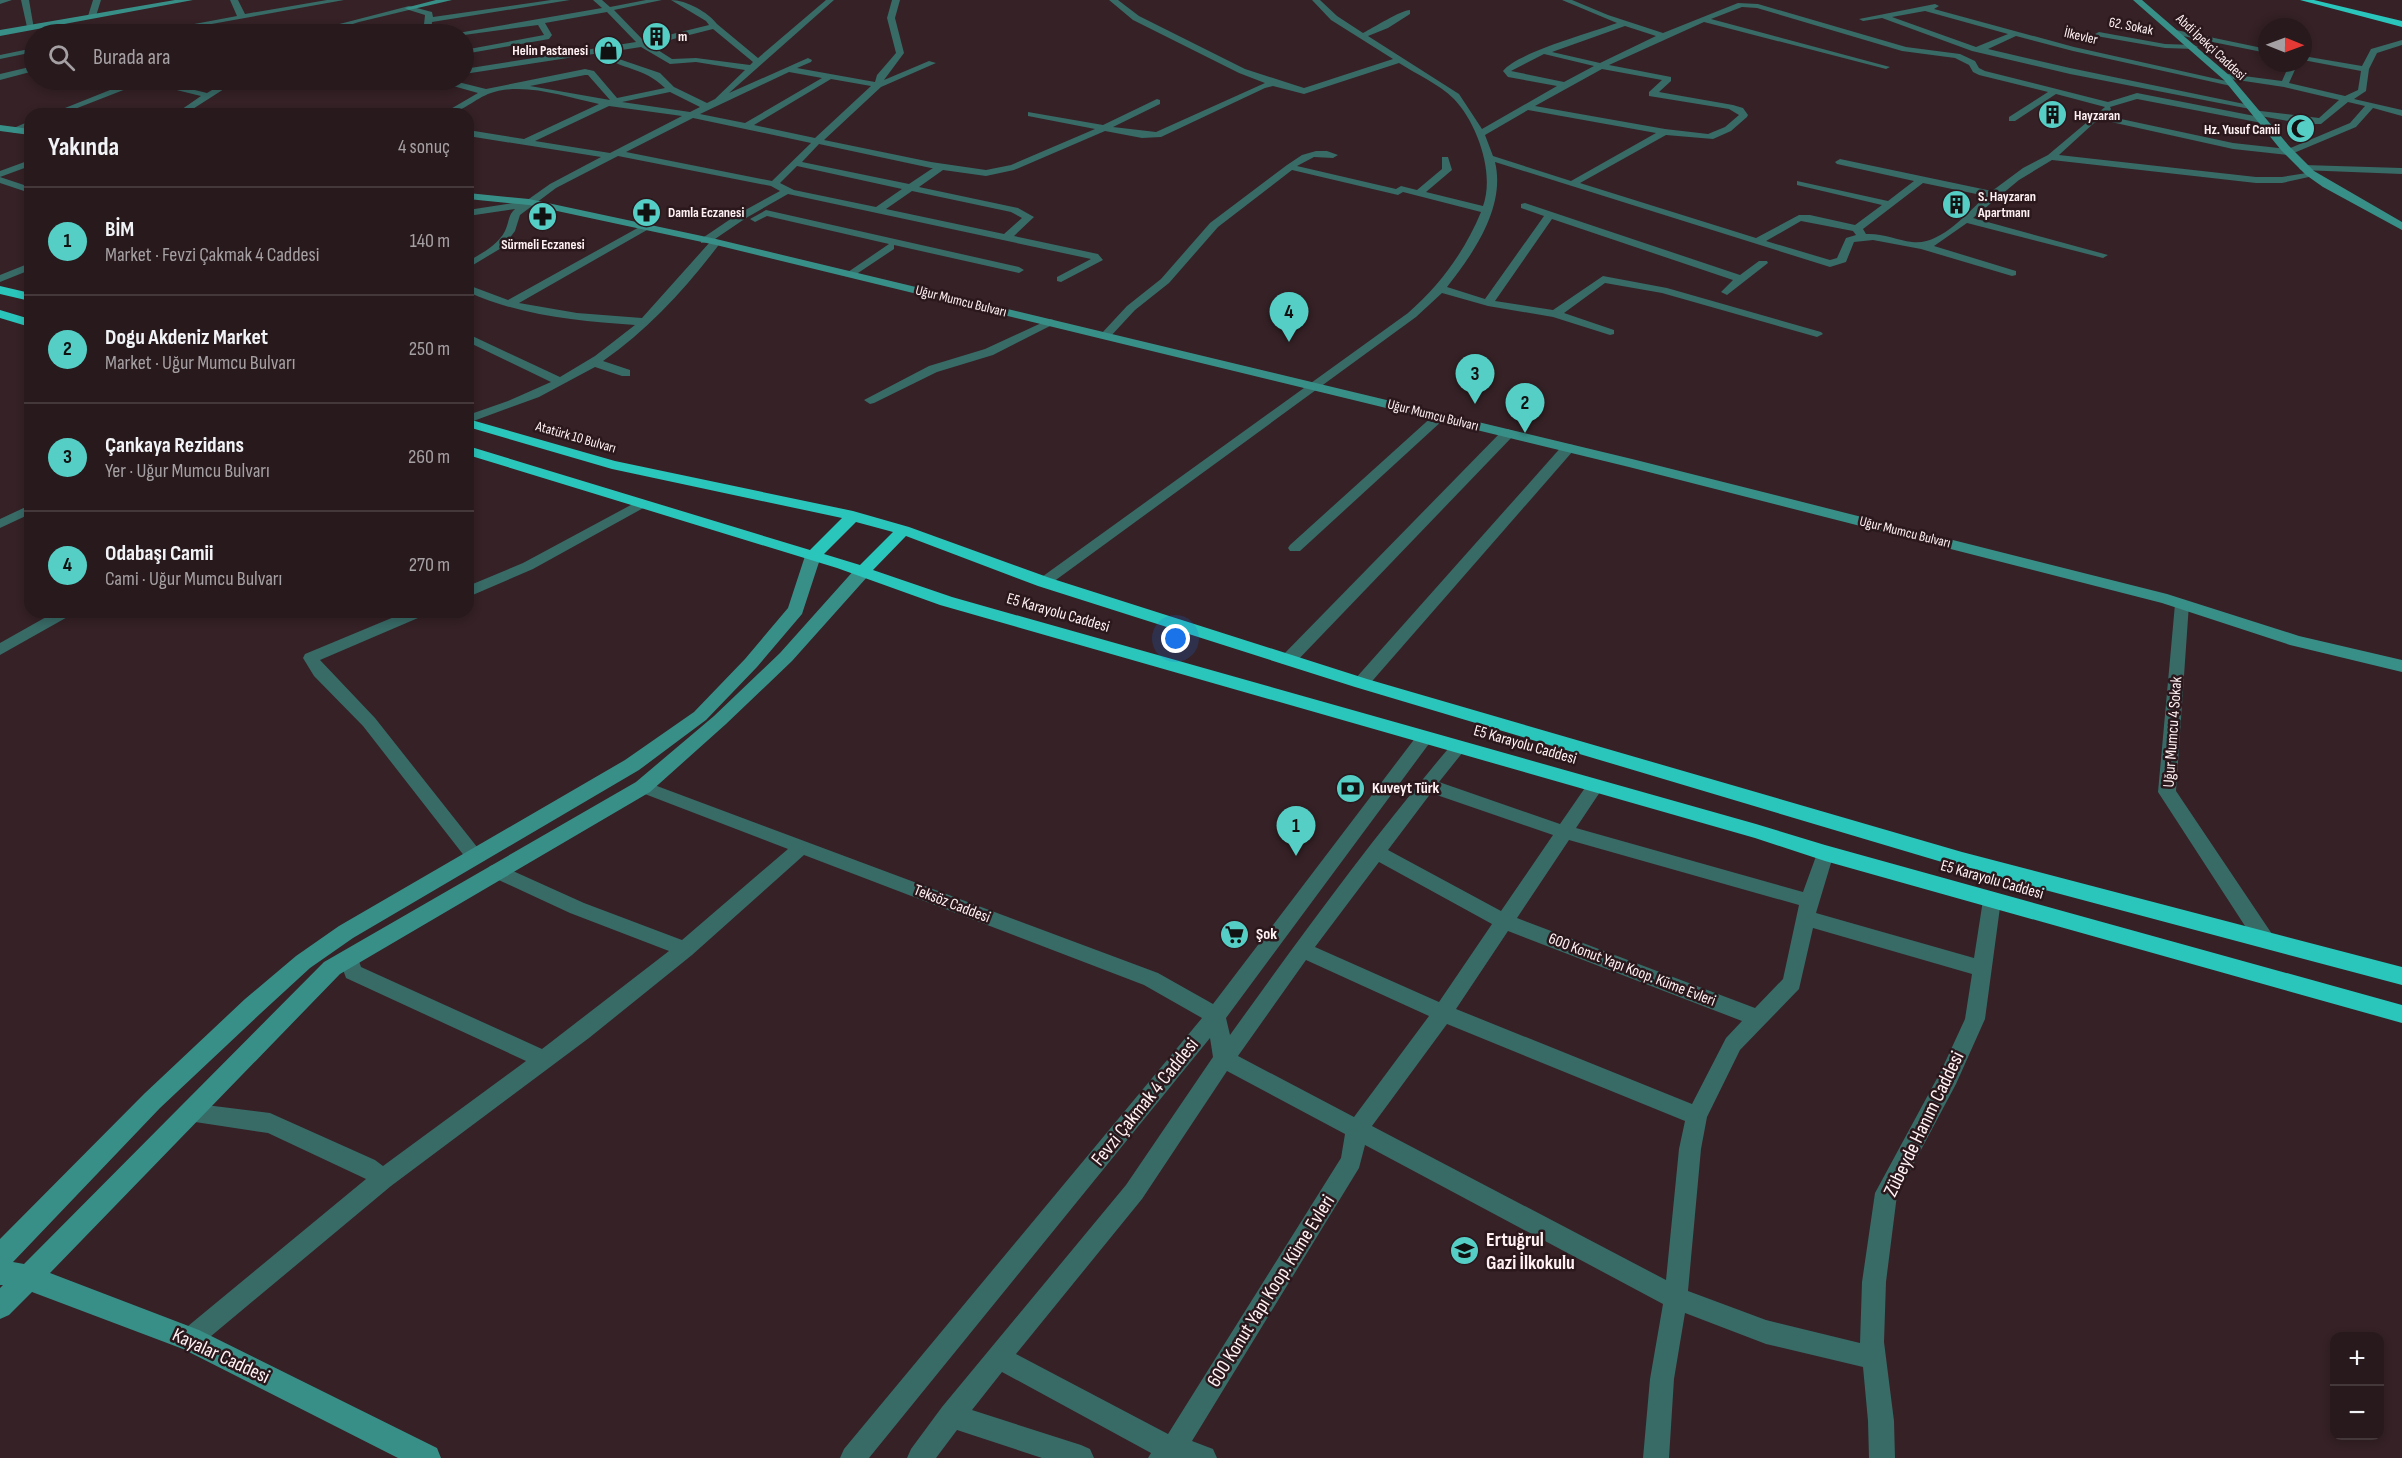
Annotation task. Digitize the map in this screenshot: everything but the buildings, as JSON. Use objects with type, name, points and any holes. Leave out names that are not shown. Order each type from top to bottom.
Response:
[{"type":"highway","points":[[2304,0],[2402,24]]},
{"type":"highway","points":[[2326,0],[2402,19]]},
{"type":"highway","points":[[0,290],[24,296]]},
{"type":"highway","points":[[0,314],[24,321]]},
{"type":"highway","name":"Atatürk 10 Bulvarı","points":[[474,423],[612,465],[675,478]]},
{"type":"highway","points":[[474,452],[642,503]]},
{"type":"highway","name":"E5 Karayolu Caddesi","points":[[675,478],[853,516],[904,530],[1044,582],[1361,683],[1962,860],[2402,976]]},
{"type":"highway","name":"E5 Karayolu Caddesi","points":[[642,503],[813,556],[946,601],[1756,831],[1825,853],[2402,1014]]},
{"type":"highway","points":[[813,556],[853,516]]},
{"type":"highway","points":[[862,572],[904,530]]},
{"type":"street","points":[[0,2],[8,0]]},
{"type":"street","points":[[25,0],[30,24]]},
{"type":"street","points":[[92,16],[97,0]]},
{"type":"street","points":[[48,24],[189,0]]},
{"type":"street","points":[[234,0],[242,17]]},
{"type":"street","points":[[202,24],[340,0]]},
{"type":"street","points":[[345,24],[407,4],[448,0]]},
{"type":"street","points":[[429,20],[566,0]]},
{"type":"street","points":[[597,0],[621,20],[642,44],[657,51],[670,62],[696,60],[755,65],[878,85]]},
{"type":"street","points":[[474,31],[540,22],[658,0]]},
{"type":"street","points":[[675,0],[709,19],[755,65]]},
{"type":"street","points":[[718,102],[732,85],[830,0]]},
{"type":"street","points":[[878,85],[880,78],[900,53],[891,18],[896,0]]},
{"type":"street","points":[[1113,0],[1136,18],[1242,71],[1272,83],[1304,91],[1399,60]]},
{"type":"street","points":[[1044,582],[1312,386],[1381,340],[1440,289],[1470,243],[1487,210],[1492,194],[1491,158],[1466,108],[1456,96],[1334,18],[1316,0]]},
{"type":"street","points":[[1566,0],[1623,24],[1665,36]]},
{"type":"street","points":[[1755,6],[1763,0]]},
{"type":"street","name":"Abdi İpekçi Caddesi","points":[[2137,0],[2227,79],[2304,168],[2327,186],[2402,227]]},
{"type":"street","points":[[1863,19],[1927,9],[1941,3]]},
{"type":"street","points":[[407,4],[429,14],[428,24]]},
{"type":"street","points":[[1479,135],[1602,66],[1703,19],[1742,5],[1755,6],[1905,50],[1957,56],[1972,63],[1976,70],[1982,73],[2108,105],[2137,96],[2305,121],[2321,121],[2345,100],[2362,91],[2365,69],[2374,51],[2402,42]]},
{"type":"street","name":"İlkevler","points":[[1927,9],[2014,34],[2227,79],[2284,84],[2402,113]]},
{"type":"street","points":[[1362,36],[1385,26],[1407,12]]},
{"type":"street","points":[[1883,16],[1908,27],[1978,49],[2256,113]]},
{"type":"street","points":[[1703,19],[1886,67]]},
{"type":"street","points":[[337,24],[357,20]]},
{"type":"street","points":[[475,58],[546,37],[548,35],[540,22]]},
{"type":"street","points":[[1566,86],[1511,75],[1507,70],[1543,52],[1623,24]]},
{"type":"street","points":[[475,58],[602,50],[642,44],[714,26]]},
{"type":"street","points":[[0,33],[24,28]]},
{"type":"street","points":[[2176,32],[2258,49]]},
{"type":"street","name":"62. Sokak","points":[[2099,33],[2165,46],[2194,48]]},
{"type":"street","points":[[1978,49],[2014,34]]},
{"type":"street","points":[[724,47],[734,43]]},
{"type":"street","points":[[602,50],[613,60],[648,70],[657,75],[671,89],[708,107]]},
{"type":"street","points":[[696,60],[715,51]]},
{"type":"street","points":[[0,57],[24,52]]},
{"type":"street","points":[[1526,107],[1665,132],[1716,136],[1736,123],[1744,113],[1730,107],[1652,94],[1668,79],[1543,52]]},
{"type":"street","points":[[2312,59],[2365,69]]},
{"type":"street","points":[[474,262],[501,243],[514,225],[515,214],[553,186],[718,102],[808,60]]},
{"type":"street","points":[[774,184],[856,103],[878,85],[932,63]]},
{"type":"street","points":[[0,77],[24,71]]},
{"type":"street","points":[[457,108],[486,92],[585,72],[591,73],[612,102]]},
{"type":"street","points":[[2284,84],[2291,72]]},
{"type":"street","points":[[745,127],[829,77]]},
{"type":"street","points":[[1031,114],[1142,135],[1158,135],[1272,83]]},
{"type":"street","points":[[519,86],[693,115],[978,173],[998,172],[1104,128],[1157,102]]},
{"type":"street","points":[[474,89],[486,92]]},
{"type":"street","points":[[526,142],[612,102],[671,89]]},
{"type":"street","points":[[69,108],[115,90]]},
{"type":"street","points":[[186,90],[210,96]]},
{"type":"street","points":[[189,108],[219,90]]},
{"type":"street","points":[[2012,119],[2055,92]]},
{"type":"street","points":[[2101,117],[2108,105]]},
{"type":"street","points":[[1922,246],[1940,240],[2029,169],[2051,157],[2091,121],[2101,117],[2233,146],[2289,153],[2353,125],[2370,106]]},
{"type":"street","points":[[0,122],[24,126]]},
{"type":"street","points":[[0,128],[14,130],[24,128]]},
{"type":"street","points":[[1572,184],[1609,164],[1634,146],[1665,132]]},
{"type":"street","points":[[474,134],[613,155],[774,184],[787,191],[1094,256],[1098,260],[1060,279]]},
{"type":"street","points":[[1105,336],[1131,308],[1166,281],[1214,225],[1299,160],[1324,152],[1334,154]]},
{"type":"street","points":[[2051,157],[2256,180],[2282,180],[2313,175]]},
{"type":"street","points":[[1491,158],[1830,264],[1842,261],[1850,240],[1889,204],[1922,179]]},
{"type":"street","points":[[1419,192],[1447,170],[1445,159]]},
{"type":"street","points":[[1840,162],[1995,195]]},
{"type":"street","points":[[795,163],[1014,210],[1029,217],[1006,237]]},
{"type":"street","points":[[0,174],[24,166]]},
{"type":"street","points":[[878,210],[941,167]]},
{"type":"street","points":[[1290,167],[1361,185],[1398,192],[1401,189],[1419,192],[1487,210]]},
{"type":"street","points":[[2304,168],[2402,171]]},
{"type":"street","points":[[0,180],[24,188]]},
{"type":"street","points":[[1800,183],[1889,204]]},
{"type":"street","name":"Uğur Mumcu Bulvarı","points":[[474,190],[522,197],[529,202]]},
{"type":"street","points":[[474,419],[507,407],[593,362],[636,330],[660,307],[710,241],[742,216],[787,191]]},
{"type":"street","name":"Uğur Mumcu Bulvarı","points":[[474,197],[529,202],[710,241],[1508,433],[2012,559],[2182,604],[2296,640],[2402,666]]},
{"type":"street","points":[[474,212],[493,208],[511,209],[529,202]]},
{"type":"street","points":[[1525,206],[1741,279]]},
{"type":"street","points":[[1488,303],[1521,259],[1550,214]]},
{"type":"street","points":[[742,216],[1019,270]]},
{"type":"street","points":[[1756,242],[1799,218],[1810,218],[1922,246],[2012,273]]},
{"type":"street","points":[[1965,219],[2103,255]]},
{"type":"street","points":[[852,274],[927,220]]},
{"type":"street","points":[[509,304],[643,228]]},
{"type":"street","points":[[894,245],[980,268]]},
{"type":"street","points":[[1727,292],[1763,264]]},
{"type":"street","points":[[0,279],[24,269]]},
{"type":"street","points":[[1555,314],[1603,279],[1662,290],[1818,334]]},
{"type":"street","points":[[1440,289],[1488,303],[1555,314],[1610,332]]},
{"type":"street","points":[[474,290],[509,304],[570,316],[643,322]]},
{"type":"street","points":[[870,400],[933,369],[988,352],[1050,322]]},
{"type":"street","points":[[474,341],[559,381]]},
{"type":"street","points":[[593,362],[626,373]]},
{"type":"street","points":[[1294,548],[1439,417]]},
{"type":"street","points":[[1288,660],[1508,433]]},
{"type":"street","points":[[1361,683],[1568,448]]},
{"type":"street","points":[[474,589],[528,566],[642,503]]},
{"type":"street","points":[[0,524],[24,512]]},
{"type":"street","points":[[0,1306],[9,1270],[152,1101],[303,962],[346,932],[632,765],[700,716],[751,663],[796,610],[813,556]]},
{"type":"street","points":[[9,1270],[190,1113],[332,968],[643,787],[720,720],[786,657],[862,572]]},
{"type":"street","name":"Uğur Mumcu 4 Sokak","points":[[2182,604],[2167,792],[2265,940]]},
{"type":"street","points":[[0,650],[56,618]]},
{"type":"street","points":[[406,618],[311,658],[320,672],[369,722],[475,857]]},
{"type":"street","name":"Fevzi Çakmak 4 Caddesi","points":[[853,1458],[1216,1016],[1425,737]]},
{"type":"street","name":"Fevzi Çakmak 4 Caddesi","points":[[920,1458],[998,1356],[1134,1192],[1224,1059],[1302,950],[1427,785],[1459,747]]},
{"type":"street","points":[[1427,785],[1980,968]]},
{"type":"street","name":"600 Konut Yapı Koop. Küme Evleri","points":[[1161,1452],[1351,1161],[1358,1129],[1506,922],[1595,786]]},
{"type":"street","name":"Teksöz Caddesi","points":[[643,787],[1151,979],[1216,1016]]},
{"type":"street","points":[[190,1339],[383,1179],[542,1059],[582,1032],[685,949],[802,847]]},
{"type":"street","name":"600 Konut Yapı Koop. Küme Evleri","points":[[1377,853],[1506,922],[1758,1018]]},
{"type":"street","points":[[1656,1458],[1662,1379],[1676,1298],[1690,1149],[1697,1116],[1734,1044],[1792,983],[1807,910],[1825,853]]},
{"type":"street","points":[[496,871],[577,908],[685,949]]},
{"type":"street","name":"Zübeyde Hanım Caddesi","points":[[1882,1458],[1881,1421],[1874,1358],[1874,1282],[1886,1193],[1949,1077],[1975,1019],[1980,968],[1992,900]]},
{"type":"street","points":[[1302,950],[1443,1013],[1697,1116]]},
{"type":"street","points":[[349,958],[353,972],[542,1059]]},
{"type":"street","points":[[1216,1016],[1224,1059],[1676,1298],[1766,1332],[1874,1358]]},
{"type":"street","points":[[190,1113],[270,1123],[367,1167],[383,1179]]},
{"type":"street","name":"Kayalar Caddesi","points":[[9,1270],[190,1339],[427,1458]]},
{"type":"street","points":[[998,1356],[1161,1452],[1204,1458]]},
{"type":"street","points":[[951,1416],[1081,1458]]},
{"type":"place","name":"m","points":[[657,36]]},
{"type":"place","name":"Helin Pastanesi","points":[[609,50]]},
{"type":"place","name":"Hayzaran","points":[[2053,115]]},
{"type":"place","name":"Hz. Yusuf Camii","points":[[2301,129]]},
{"type":"place","name":"S. Hayzaran Apartmanı","points":[[1957,204]]},
{"type":"place","name":"Damla Eczanesi","points":[[647,212]]},
{"type":"place","name":"Sürmeli Eczanesi","points":[[543,217]]},
{"type":"place","name":"Odabaşı Camii","points":[[1289,342]]},
{"type":"place","name":"Çankaya Rezidans","points":[[1475,404]]},
{"type":"place","name":"Dogu Akdeniz Market","points":[[1525,433]]},
{"type":"place","name":"Kuveyt Türk","points":[[1351,788]]},
{"type":"place","name":"BİM","points":[[1296,856]]},
{"type":"place","name":"Şok","points":[[1235,934]]},
{"type":"place","name":"Ertuğrul Gazi İlkokulu","points":[[1465,1251]]}]
